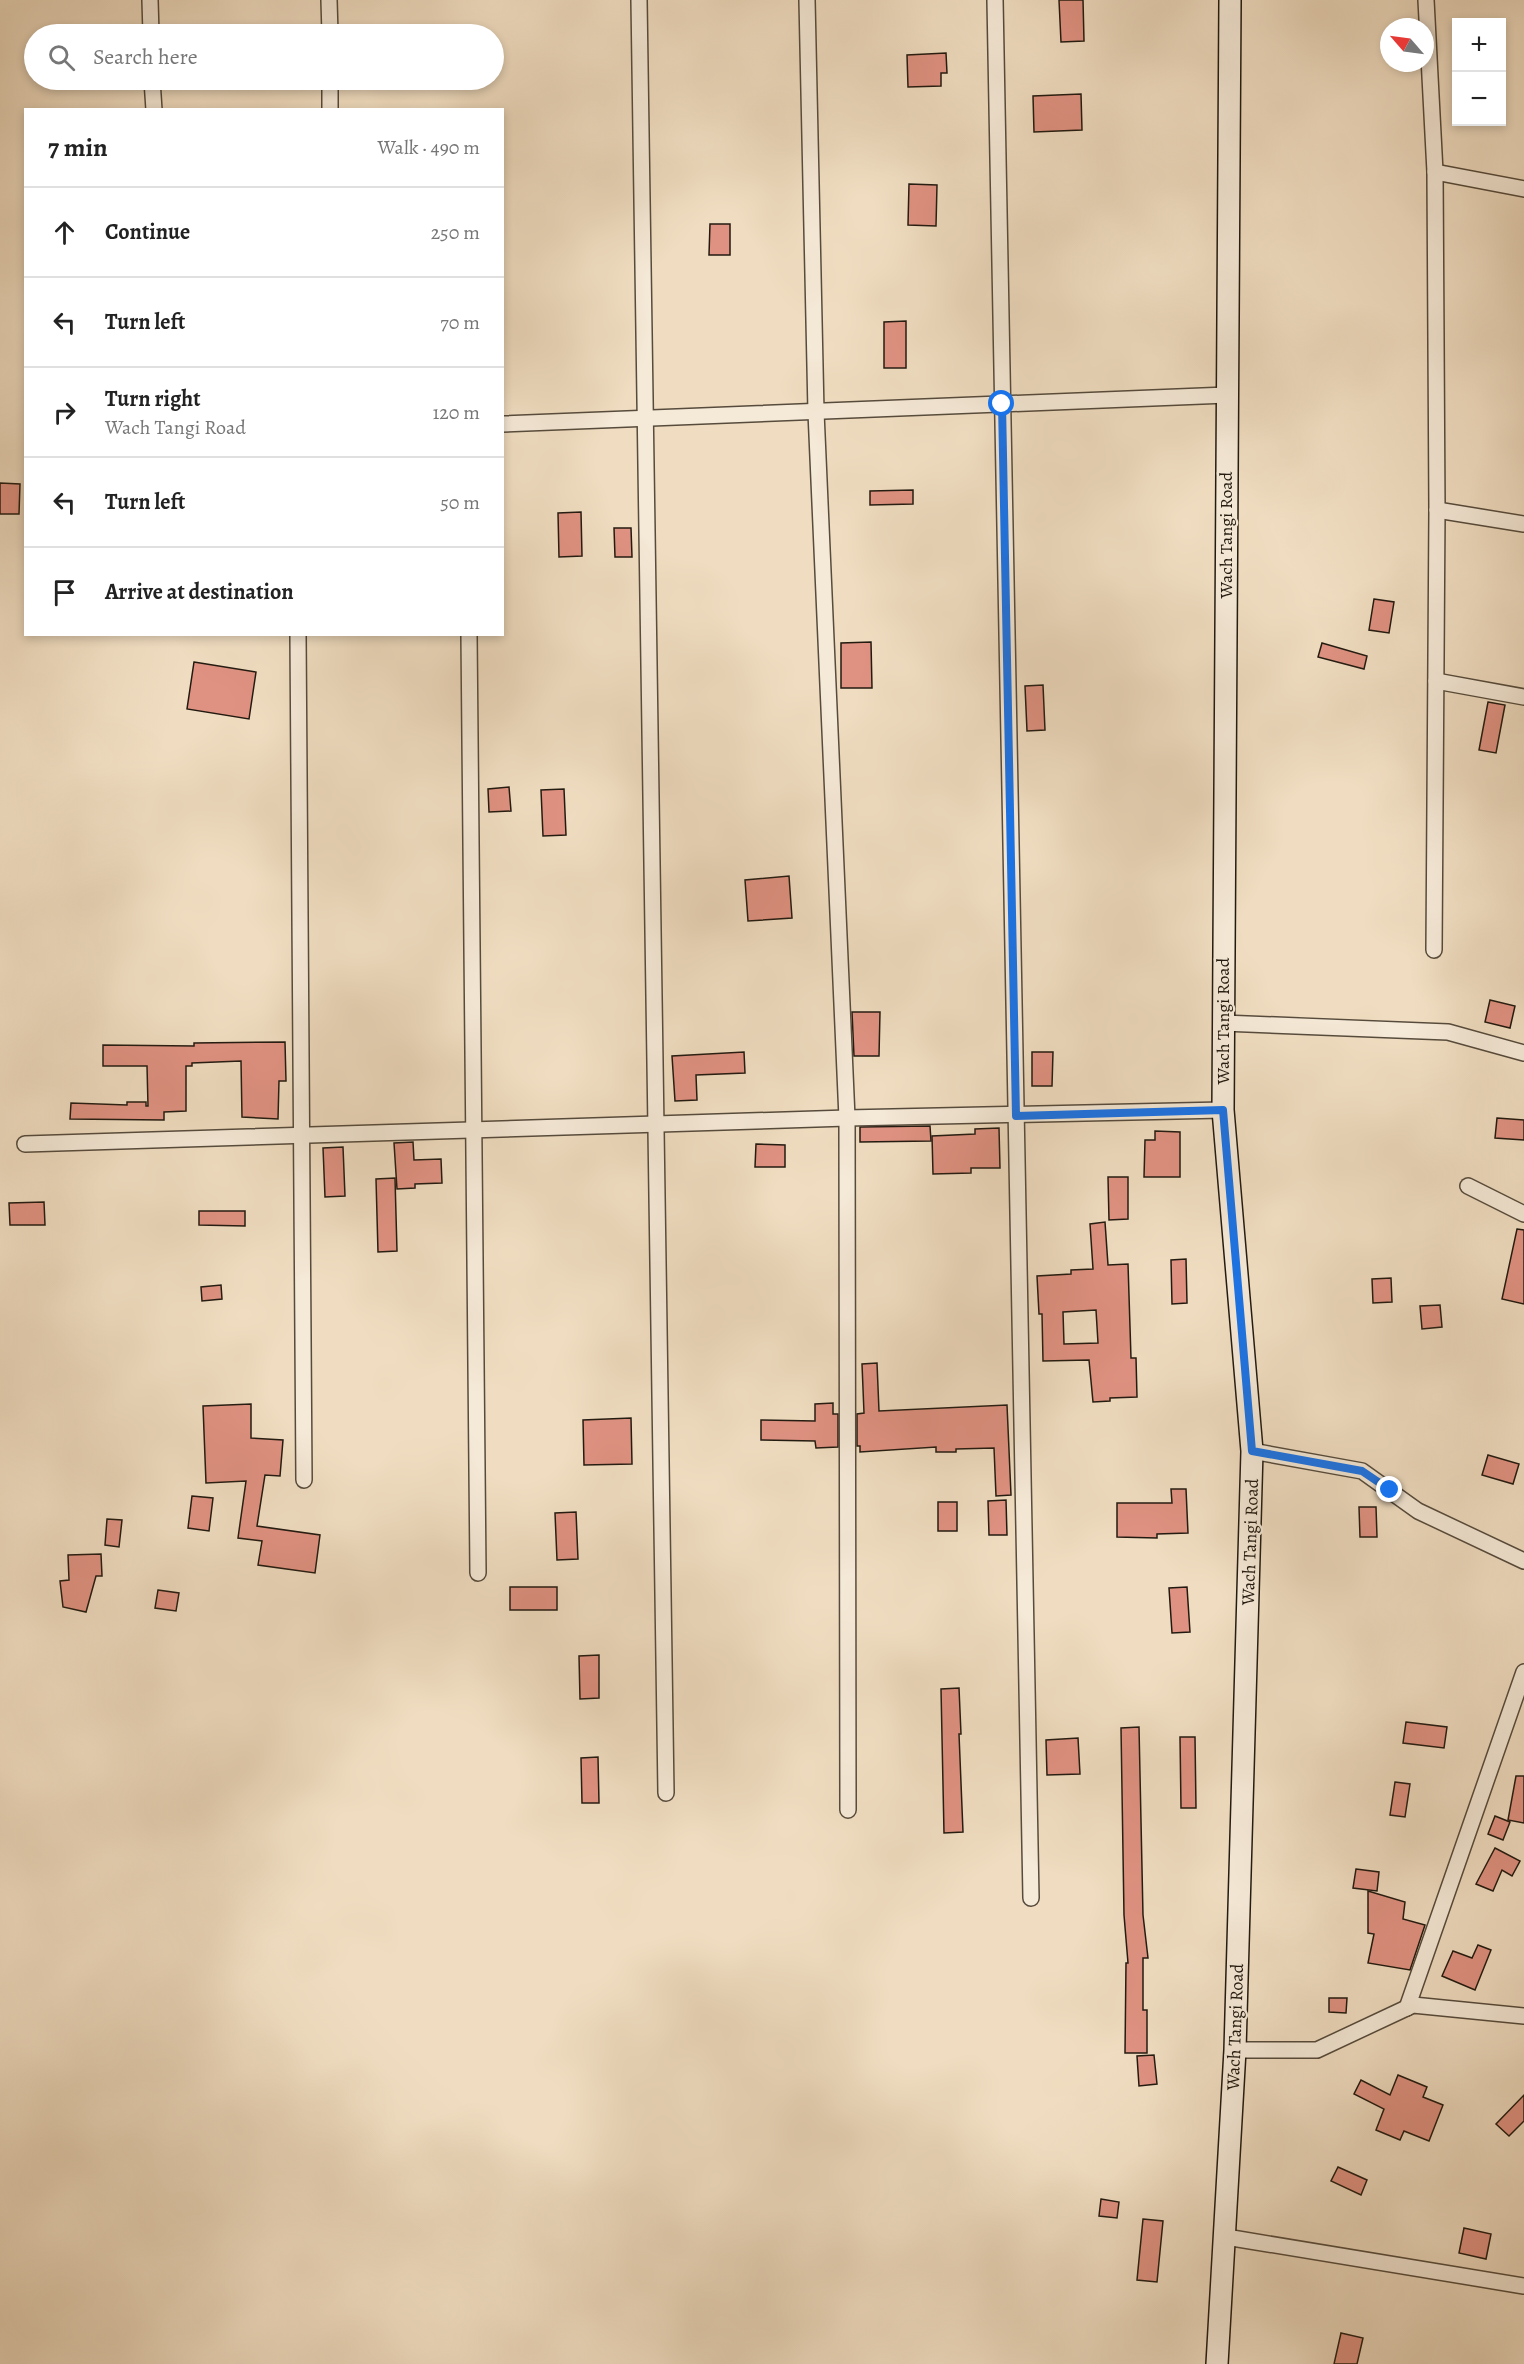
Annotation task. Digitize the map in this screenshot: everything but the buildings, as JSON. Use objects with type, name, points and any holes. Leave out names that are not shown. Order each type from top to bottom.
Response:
[{"type":"main road","name":"Wach Tangi Road","points":[[1217,2364],[1235,2050],[1252,1451],[1223,1110],[1230,0]]},
{"type":"street","points":[[150,0],[151,24]]},
{"type":"street","points":[[329,0],[330,24]]},
{"type":"street","points":[[639,0],[666,1793]]},
{"type":"street","points":[[807,0],[816,412],[847,1118],[848,1810]]},
{"type":"street","points":[[994,0],[1031,1898]]},
{"type":"street","points":[[1426,0],[1435,172],[1437,510],[1434,950]]},
{"type":"street","points":[[153,90],[154,108]]},
{"type":"street","points":[[330,90],[330,108]]},
{"type":"street","points":[[1435,172],[1524,189]]},
{"type":"street","points":[[504,424],[1227,395]]},
{"type":"street","points":[[1437,510],[1524,524]]},
{"type":"street","points":[[298,636],[304,1480]]},
{"type":"street","points":[[469,636],[478,1573]]},
{"type":"street","points":[[1436,681],[1524,697]]},
{"type":"street","points":[[1223,1023],[1448,1032],[1524,1053]]},
{"type":"street","points":[[25,1144],[656,1126],[847,1118],[1223,1110]]},
{"type":"street","points":[[1468,1186],[1524,1214]]},
{"type":"street","points":[[1252,1451],[1362,1471],[1418,1511],[1524,1561]]},
{"type":"street","points":[[1407,2008],[1524,1672]]},
{"type":"street","points":[[1235,2050],[1317,2050],[1413,2005],[1524,2016]]},
{"type":"street","points":[[1226,2237],[1524,2286]]},
{"type":"route","points":[[1002,404],[1016,1116],[1223,1110],[1252,1451],[1362,1471],[1390,1490]]}]
